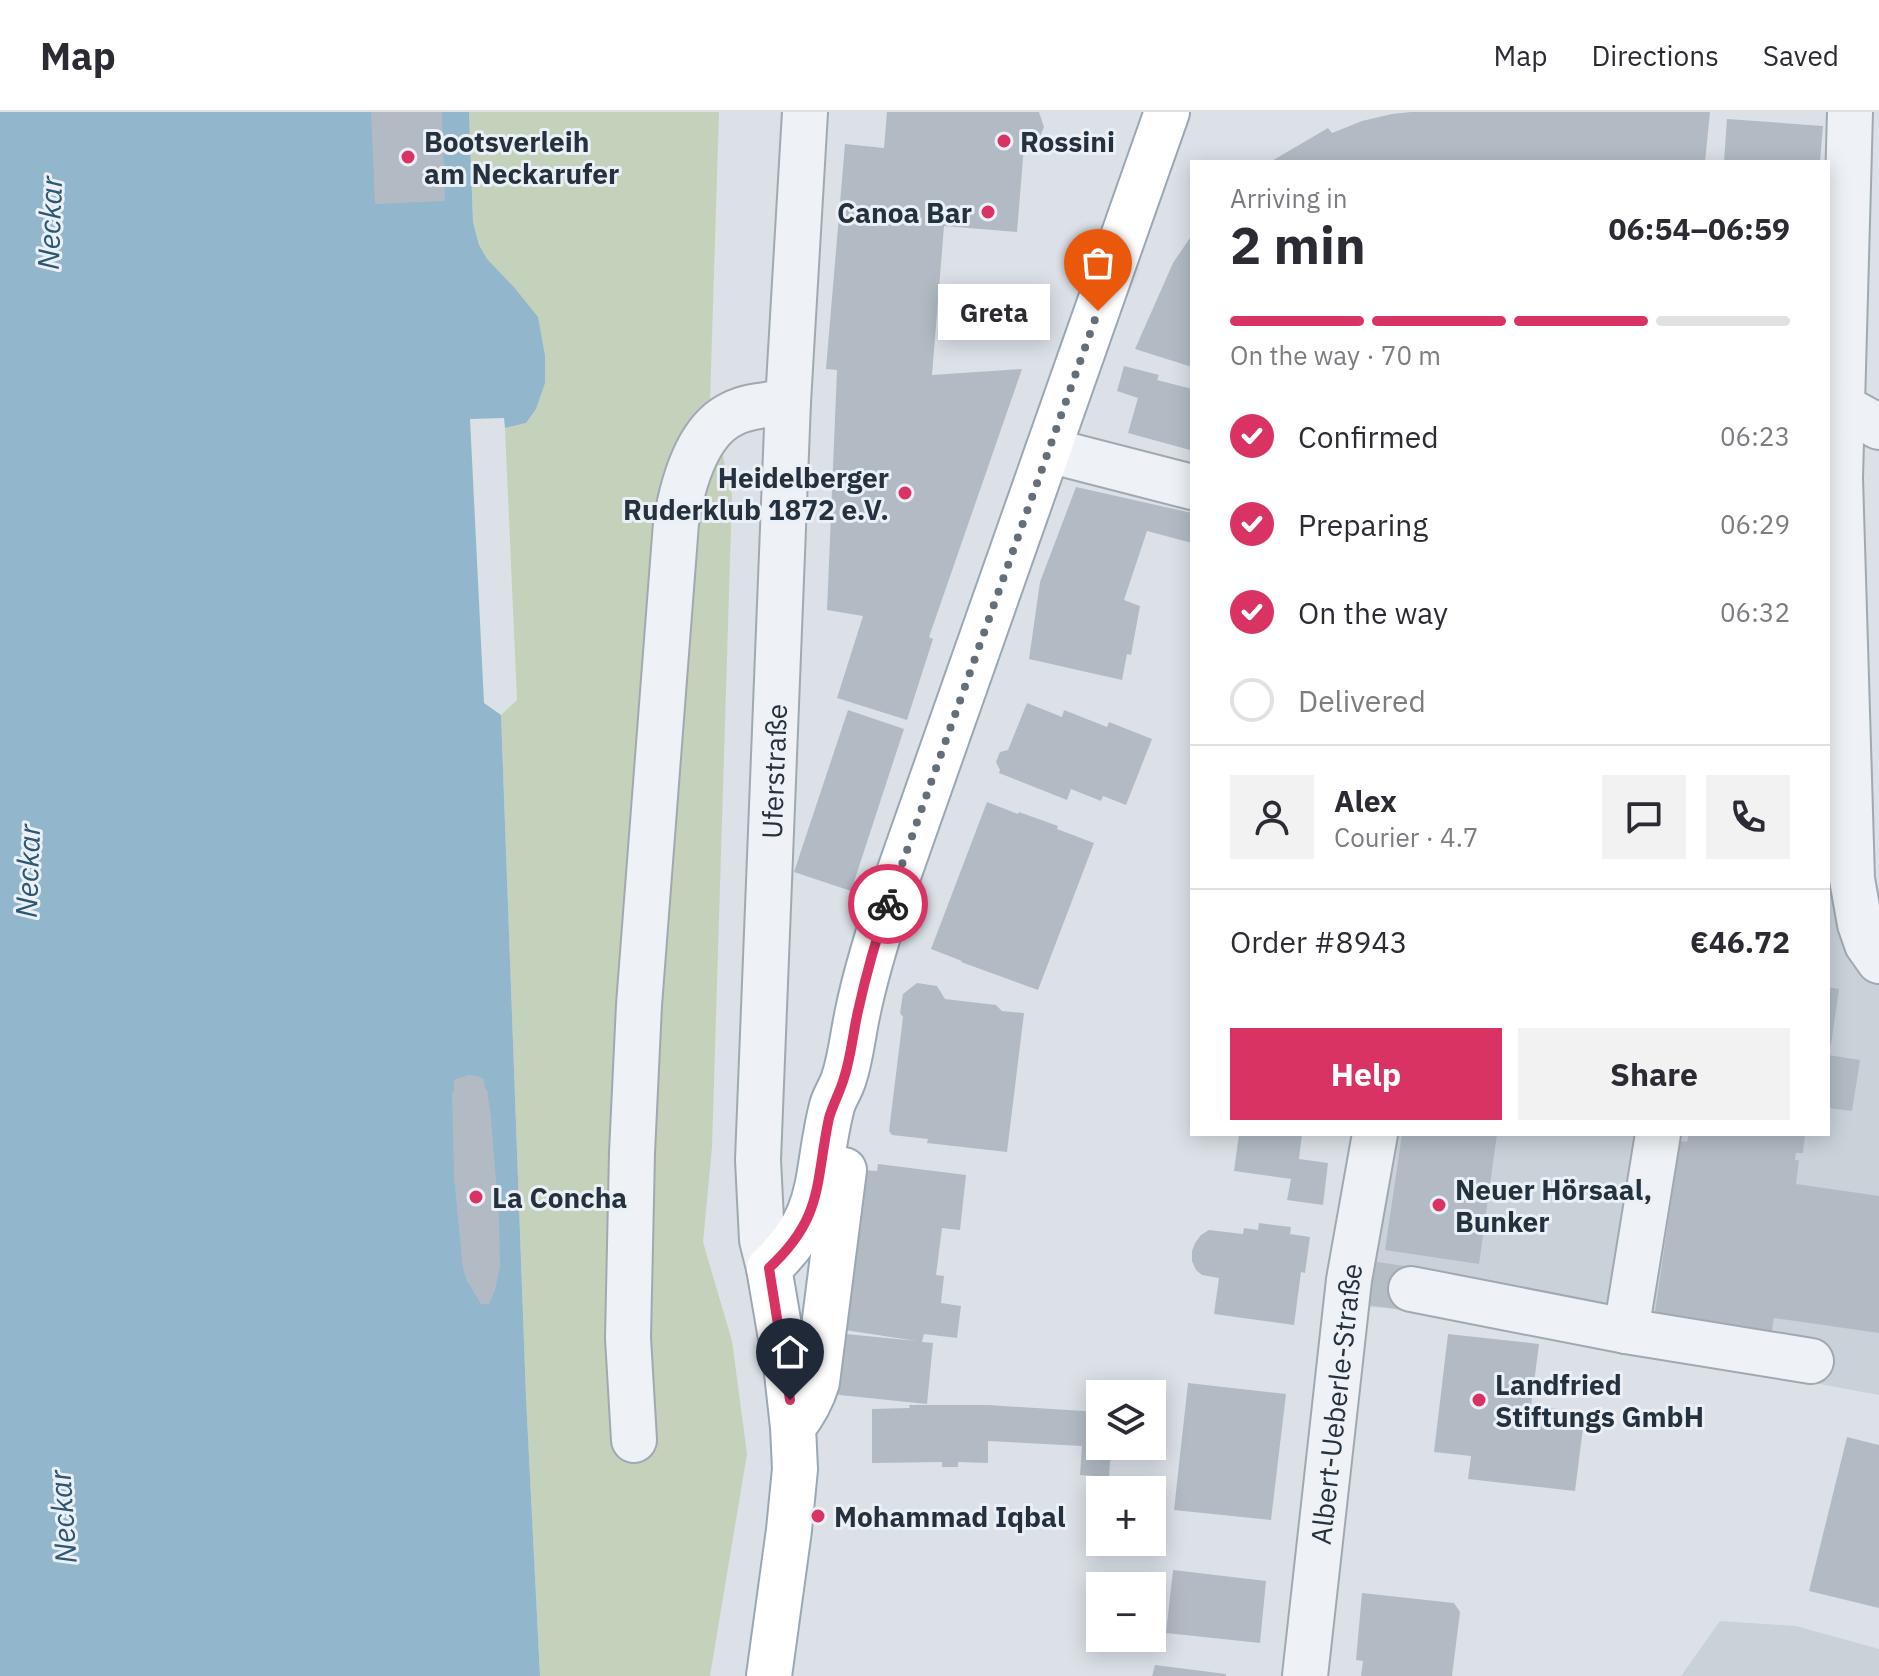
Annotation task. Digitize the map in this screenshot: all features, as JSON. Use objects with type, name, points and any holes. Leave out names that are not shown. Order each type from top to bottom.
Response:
[{"type":"main road","points":[[769,1268],[794,1242],[812,1208],[820,1180],[829,1120],[845,1077],[870,960],[886,910],[1167,112]]},
{"type":"main road","points":[[793,1427],[814,1393],[820,1363],[849,1121],[850,1102],[845,1077]]},
{"type":"main road","name":"Uferstraße","points":[[769,1268],[787,1373],[795,1469],[769,1676]]},
{"type":"street","name":"Uferstraße","points":[[769,1268],[762,1240],[758,1160],[788,402],[805,112]]},
{"type":"street","points":[[1850,112],[1836,585],[1852,879],[1860,924],[1867,944],[1879,961]]},
{"type":"street","points":[[634,1440],[628,1301],[639,1005],[676,523],[689,472],[710,432],[729,415],[745,409],[788,402]]},
{"type":"street","points":[[1841,406],[1879,427]]},
{"type":"street","points":[[1048,450],[1190,486]]},
{"type":"street","name":"Albert-Ueberle-Straße","points":[[1305,1676],[1359,1281],[1375,1136]]},
{"type":"street","points":[[1626,1331],[1658,1136]]},
{"type":"street","points":[[1411,1289],[1626,1331],[1811,1361]]},
{"type":"shaded area","points":[[1830,613],[1879,968],[1879,1395],[1421,1310],[1368,1307],[1365,1303],[1391,1136],[1830,1136]]},
{"type":"shaded area","points":[[1720,1621],[1796,1626],[1879,1649],[1879,1676],[1681,1676]]},
{"type":"green space","points":[[469,112],[719,112],[710,401],[732,495],[712,1147],[703,1242],[732,1341],[747,1454],[710,1676],[540,1676],[526,1397],[501,715],[517,700],[505,428],[526,423],[513,286],[486,259],[473,222]]},
{"type":"water","name":"Neckar","points":[[0,112],[469,112],[473,222],[479,245],[487,259],[538,317],[545,356],[545,383],[536,409],[526,423],[505,428],[504,418],[470,419],[484,703],[501,715],[526,1397],[540,1676],[0,1676]]},
{"type":"building","name":"Bootsverleih am Neckarufer","points":[[371,112],[442,112],[445,201],[375,204]]},
{"type":"building","points":[[887,112],[1039,112],[1044,127],[1039,139],[1024,146],[1017,232],[944,226],[932,375],[1022,369],[929,637],[933,639],[907,720],[837,698],[863,616],[827,610],[837,370],[826,369],[845,144],[884,148]]},
{"type":"building","points":[[1710,112],[1705,160],[1273,160],[1328,128],[1332,133],[1392,114]]},
{"type":"building","points":[[1727,119],[1823,126],[1820,160],[1724,160]]},
{"type":"building","points":[[1190,238],[1190,366],[1135,349],[1173,263]]},
{"type":"building","points":[[1124,366],[1159,375],[1157,380],[1190,388],[1190,450],[1128,433],[1138,398],[1117,391]]},
{"type":"building","points":[[1076,487],[1190,513],[1190,542],[1147,531],[1124,600],[1140,606],[1131,655],[1127,654],[1122,680],[1029,659],[1040,582]]},
{"type":"building","points":[[1027,703],[1062,717],[1064,710],[1107,727],[1109,722],[1152,739],[1126,805],[1103,796],[1101,801],[1071,789],[1067,800],[999,773],[996,762],[1000,752],[1008,750]]},
{"type":"building","points":[[848,710],[904,729],[851,891],[794,872]]},
{"type":"building","points":[[987,802],[1058,826],[1057,829],[1094,843],[1038,990],[931,949]]},
{"type":"building","points":[[917,983],[937,986],[945,999],[996,1005],[1002,1011],[1024,1013],[1007,1152],[927,1143],[928,1139],[892,1135],[889,1131],[903,994]]},
{"type":"building","points":[[1830,987],[1839,989],[1830,1045]]},
{"type":"building","points":[[1830,1055],[1860,1060],[1852,1111],[1830,1108]]},
{"type":"building","name":"La Concha","points":[[468,1075],[484,1079],[491,1118],[500,1266],[489,1304],[481,1304],[463,1269],[454,1177],[452,1093],[454,1080]]},
{"type":"building","points":[[1239,1136],[1302,1136],[1299,1159],[1328,1163],[1323,1205],[1287,1200],[1291,1179],[1234,1171]]},
{"type":"building","name":"Neuer Hörsaal, Bunker","points":[[1402,1136],[1497,1136],[1479,1264],[1385,1250]]},
{"type":"building","points":[[1688,1136],[1805,1136],[1803,1153],[1796,1153],[1795,1160],[1799,1160],[1796,1184],[1879,1196],[1879,1333],[1774,1318],[1771,1336],[1654,1319],[1680,1141],[1687,1142]]},
{"type":"building","points":[[878,1164],[966,1175],[960,1230],[942,1228],[936,1275],[944,1276],[941,1303],[961,1306],[957,1338],[924,1334],[922,1342],[933,1343],[927,1404],[830,1394],[836,1333],[917,1341],[838,1329],[864,1170],[877,1171]]},
{"type":"building","points":[[1259,1223],[1291,1227],[1290,1234],[1310,1237],[1305,1273],[1301,1272],[1294,1325],[1214,1314],[1219,1278],[1202,1275],[1192,1261],[1195,1243],[1209,1230],[1243,1234],[1244,1228],[1258,1230]]},
{"type":"building","points":[[1372,1262],[1414,1269],[1408,1310],[1365,1303]]},
{"type":"building","points":[[1448,1334],[1539,1344],[1531,1406],[1585,1412],[1575,1491],[1468,1479],[1471,1456],[1434,1452]]},
{"type":"building","points":[[1188,1383],[1286,1394],[1271,1520],[1174,1510]]},
{"type":"building","points":[[909,1405],[988,1405],[1086,1411],[1086,1460],[1110,1460],[1109,1476],[1080,1475],[1082,1446],[988,1441],[988,1463],[958,1462],[958,1467],[942,1467],[942,1462],[872,1463],[872,1409],[910,1408]]},
{"type":"building","points":[[1847,1437],[1879,1445],[1879,1608],[1809,1591]]},
{"type":"building","points":[[1173,1570],[1266,1581],[1260,1643],[1166,1633]]},
{"type":"building","points":[[1362,1593],[1454,1603],[1460,1612],[1452,1676],[1361,1676],[1363,1661],[1356,1660]]},
{"type":"building","points":[[1155,1665],[1226,1674],[1226,1676],[1152,1676]]},
{"type":"tunnel","points":[[1369,1283],[1411,1289]]},
{"type":"way so far","points":[[888,904],[1098,311]]},
{"type":"place","name":"Rossini","points":[[1004,141]]},
{"type":"place","name":"Bootsverleih am Neckarufer","points":[[408,157]]},
{"type":"place","name":"Canoa Bar","points":[[988,212]]},
{"type":"place","name":"Greta","points":[[1098,311]]},
{"type":"place","name":"Heidelberger Ruderklub 1872 e.V.","points":[[905,493]]},
{"type":"place","name":"La Concha","points":[[476,1197]]},
{"type":"place","name":"Neuer Hörsaal, Bunker","points":[[1439,1205]]},
{"type":"place","name":"Landfried Stiftungs GmbH","points":[[1479,1400]]},
{"type":"place","name":"Mohammad Iqbal","points":[[818,1516]]},
{"type":"route","points":[[790,1400],[769,1268],[794,1242],[817,1194],[829,1120],[845,1077],[857,1012],[888,904]]}]
